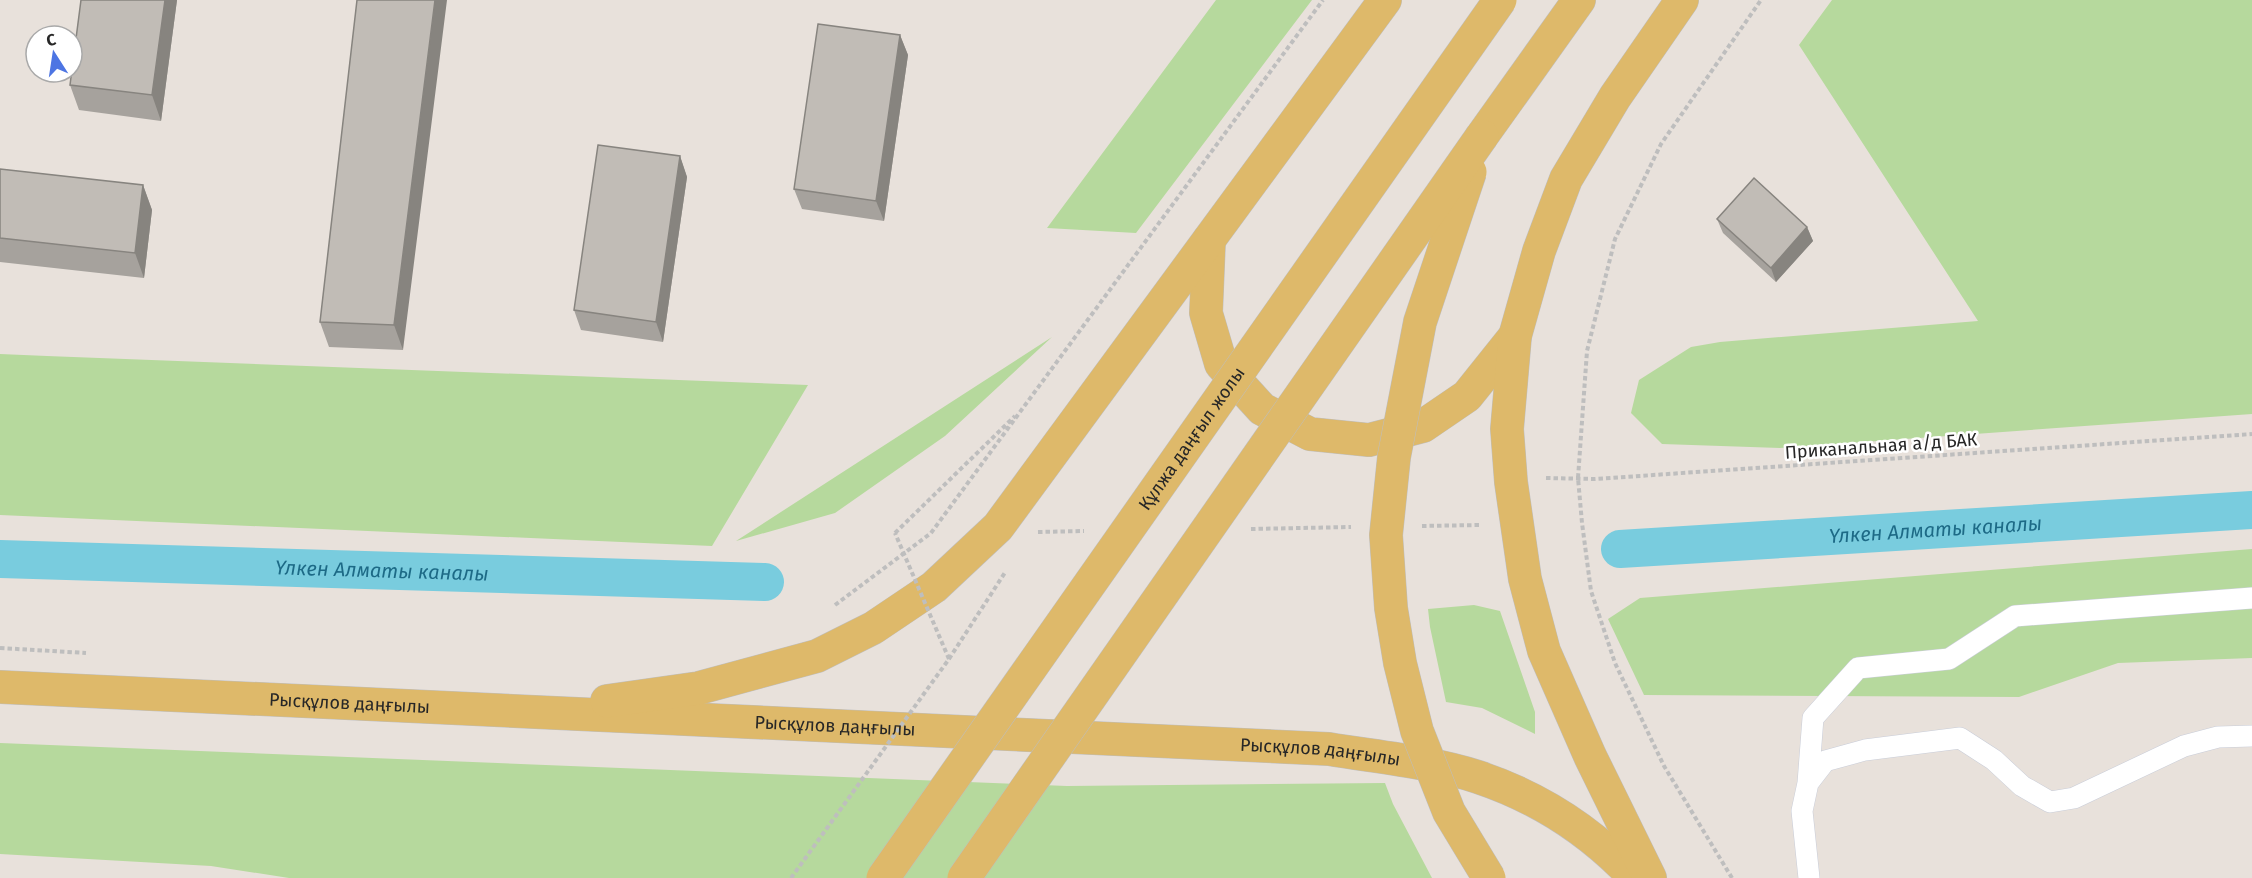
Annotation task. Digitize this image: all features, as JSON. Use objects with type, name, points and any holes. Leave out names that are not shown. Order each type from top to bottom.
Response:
[{"type":"main road","points":[[528,712],[699,688],[817,656],[873,628],[934,587],[998,527],[1385,0]]},
{"type":"main road","name":"Құлжа даңғыл жолы","points":[[883,878],[1500,0]]},
{"type":"main road","points":[[964,878],[1579,0]]},
{"type":"main road","points":[[1650,878],[1590,756],[1545,651],[1525,579],[1511,482],[1507,429],[1515,336],[1539,251],[1566,179],[1614,97],[1682,0]]},
{"type":"main road","points":[[1482,136],[1420,322],[1394,457],[1386,535],[1392,619],[1417,731],[1449,812],[1489,878]]},
{"type":"main road","points":[[1209,240],[1206,314],[1221,364],[1262,409],[1310,434],[1369,440],[1423,426],[1467,396],[1515,336]]},
{"type":"main road","name":"Рысқұлов даңғылы","points":[[0,687],[1329,749],[1407,761],[1478,777],[1545,805],[1594,839],[1635,878]]},
{"type":"lane","points":[[1809,878],[1802,811],[1808,783],[1813,718],[1858,668],[1949,659],[2015,616],[2252,598]]},
{"type":"lane","points":[[1808,783],[1825,761],[1866,750],[1960,738],[1994,760],[2022,786],[2050,802],[2074,798],[2184,746],[2218,737],[2252,736]]},
{"type":"path","points":[[832,607],[931,533],[1323,0]]},
{"type":"path","points":[[1732,878],[1664,766],[1614,663],[1591,591],[1581,523],[1578,478],[1587,351],[1615,239],[1661,144],[1761,0]]},
{"type":"path","points":[[949,659],[895,533],[1024,407]]},
{"type":"path","name":"Приканальная а/д БАК","points":[[1511,482],[1558,477],[1595,479],[2252,434]]},
{"type":"path","points":[[791,878],[949,659],[1010,565]]},
{"type":"path","points":[[0,648],[96,653]]},
{"type":"green space","points":[[1216,0],[1312,0],[1136,233],[1047,228]]},
{"type":"green space","points":[[1832,0],[2252,0],[2252,414],[1780,448],[1662,444],[1631,413],[1639,380],[1691,347],[1720,342],[1978,321],[1799,45]]},
{"type":"green space","points":[[1052,337],[945,436],[835,513],[736,541]]},
{"type":"green space","points":[[0,354],[808,385],[712,546],[0,515]]},
{"type":"green space","points":[[2252,549],[2252,658],[2118,663],[2019,697],[1644,695],[1608,619],[1640,598]]},
{"type":"green space","points":[[1474,605],[1500,611],[1535,712],[1535,734],[1482,708],[1446,702],[1428,609]]},
{"type":"green space","points":[[0,743],[1067,786],[1385,783],[1393,804],[1432,878],[289,878],[211,866],[0,854]]},
{"type":"building","points":[[81,0],[165,0],[152,95],[70,85],[84,84],[84,24],[78,24]]},
{"type":"building","points":[[357,0],[435,0],[394,325],[320,322]]},
{"type":"building","points":[[818,24],[900,35],[876,201],[794,189]]},
{"type":"building","points":[[598,145],[680,156],[656,322],[574,310]]},
{"type":"building","points":[[0,169],[143,185],[135,253],[0,238]]},
{"type":"building","points":[[1754,178],[1807,227],[1771,268],[1717,219]]},
{"type":"waterway","name":"Үлкен Алматы каналы","points":[[1620,549],[2252,510]]},
{"type":"waterway","name":"Үлкен Алматы каналы","points":[[0,559],[765,582]]}]
